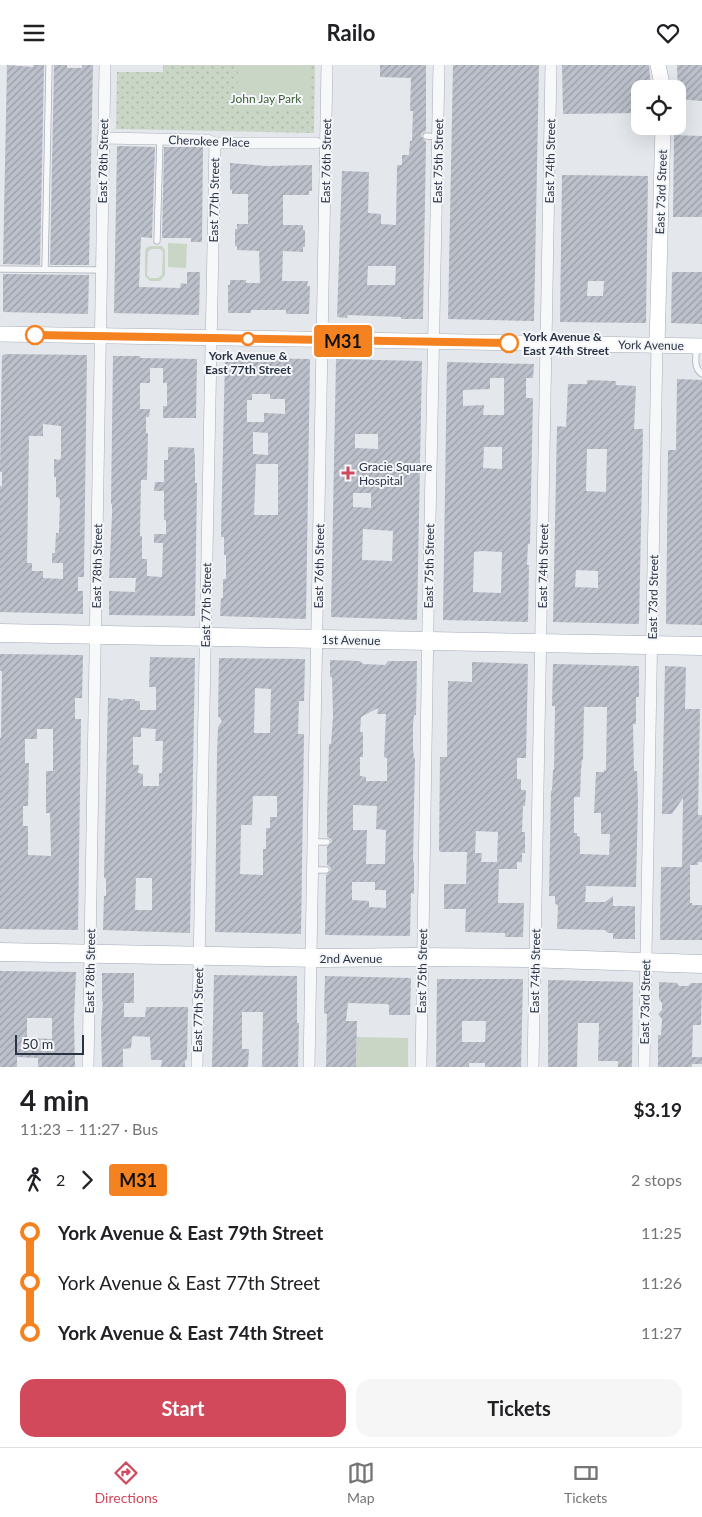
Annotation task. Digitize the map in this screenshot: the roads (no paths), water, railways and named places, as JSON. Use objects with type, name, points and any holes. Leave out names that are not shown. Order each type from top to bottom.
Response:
[{"type":"main road","points":[[658,65],[661,80]]},
{"type":"main road","name":"East 73rd Street","points":[[657,345],[663,135]]},
{"type":"main road","name":"York Avenue","points":[[0,334],[699,346]]},
{"type":"main road","name":"1st Avenue","points":[[0,633],[702,646]]},
{"type":"main road","name":"2nd Avenue","points":[[0,952],[311,958],[422,957],[646,961],[702,964]]},
{"type":"street","name":"East 78th Street","points":[[88,1067],[105,65]]},
{"type":"street","name":"East 76th Street","points":[[309,1067],[328,65]]},
{"type":"street","name":"East 75th Street","points":[[421,1067],[439,65]]},
{"type":"street","name":"East 74th Street","points":[[534,1067],[551,65]]},
{"type":"street","name":"Cherokee Place","points":[[103,138],[207,140],[215,143],[316,143]]},
{"type":"street","name":"East 77th Street","points":[[198,1067],[215,143]]},
{"type":"street","name":"East 73rd Street","points":[[644,1067],[657,345]]},
{"type":"lane","points":[[46,269],[49,65]]},
{"type":"lane","points":[[426,136],[438,137]]},
{"type":"lane","points":[[157,241],[160,138]]},
{"type":"lane","points":[[0,269],[101,270]]},
{"type":"lane","points":[[699,346],[696,367],[702,374]]},
{"type":"lane","points":[[314,841],[327,842]]},
{"type":"lane","points":[[313,870],[326,870]]},
{"type":"place","name":"York Avenue & East 77th Street","points":[[248,339]]},
{"type":"place","name":"York Avenue & East 74th Street","points":[[509,343]]},
{"type":"place","name":"Gracie Square Hospital","points":[[348,473]]},
{"type":"park label","name":"John Jay Park","points":[[266,98]]}]
